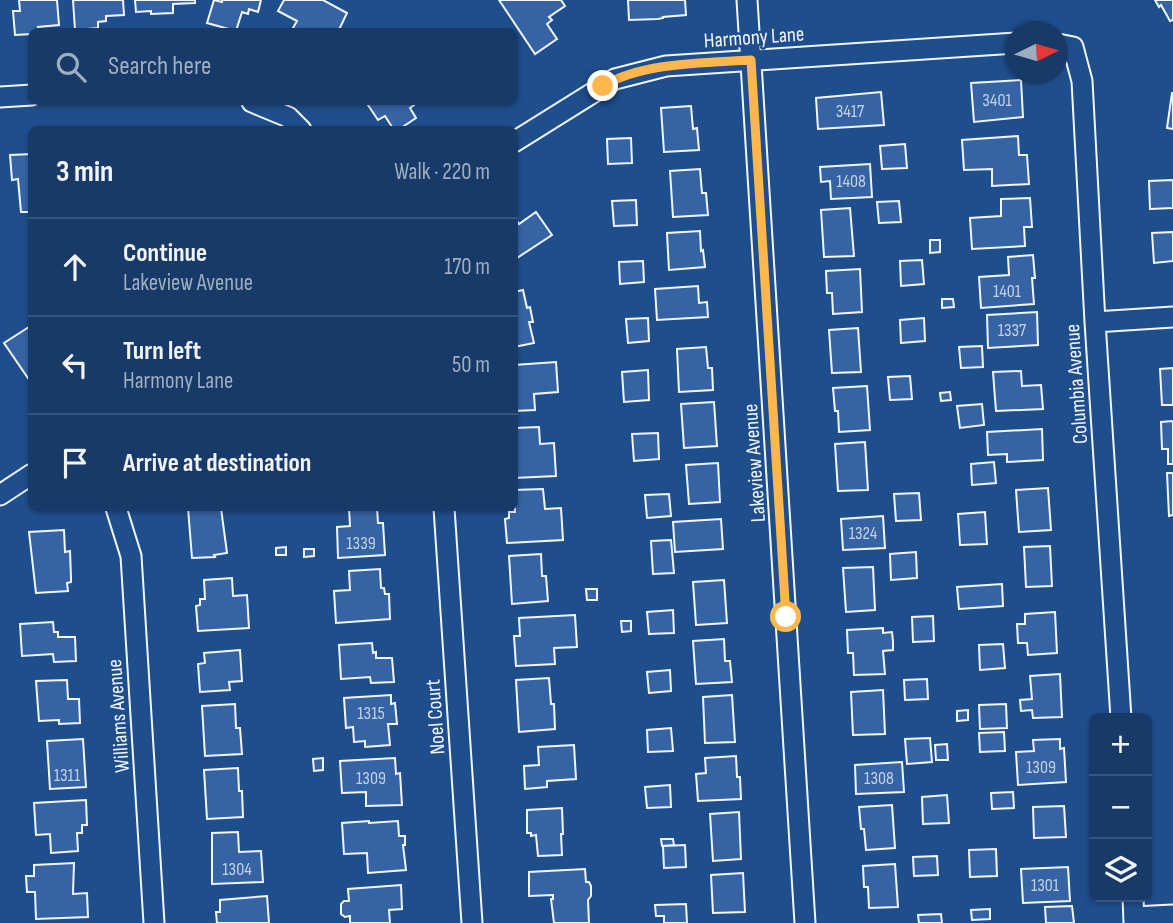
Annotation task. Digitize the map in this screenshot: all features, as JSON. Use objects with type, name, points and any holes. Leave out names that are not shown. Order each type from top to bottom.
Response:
[{"type":"street","name":"Lakeview Avenue","points":[[747,0],[805,923]]},
{"type":"street","name":"Harmony Lane","points":[[518,140],[615,79],[666,66],[1005,44]]},
{"type":"street","name":"Columbia Avenue","points":[[1068,52],[1082,81],[1121,713]]},
{"type":"street","points":[[0,97],[28,95]]},
{"type":"street","points":[[259,105],[288,117],[297,126]]},
{"type":"street","points":[[1095,322],[1173,317]]},
{"type":"street","points":[[0,495],[28,477]]},
{"type":"street","name":"Williams Avenue","points":[[117,511],[131,555],[154,923]]},
{"type":"street","name":"Noel Court","points":[[444,511],[472,923]]},
{"type":"street","points":[[1133,902],[1134,920],[1173,915]]},
{"type":"building","points":[[19,0],[57,0],[59,25],[28,28],[28,34],[15,35],[13,11],[20,11]]},
{"type":"building","points":[[73,0],[123,0],[124,15],[106,16],[106,21],[98,22],[98,28],[75,28]]},
{"type":"building","points":[[135,0],[195,0],[195,3],[173,4],[173,13],[151,14],[151,11],[136,12]]},
{"type":"building","points":[[214,0],[261,0],[258,12],[249,9],[248,14],[242,12],[237,28],[207,23]]},
{"type":"building","points":[[284,0],[323,0],[347,13],[340,28],[293,28],[297,21],[278,11]]},
{"type":"building","points":[[499,0],[561,0],[565,6],[549,17],[552,20],[547,24],[557,39],[535,54]]},
{"type":"building","points":[[628,0],[685,0],[686,15],[629,20]]},
{"type":"building","points":[[1155,0],[1173,0],[1173,20],[1170,21]]},
{"type":"building","points":[[1005,81],[1005,84],[1021,84],[1023,117],[974,122],[971,83]]},
{"type":"building","points":[[881,92],[884,125],[818,129],[816,98]]},
{"type":"building","points":[[1173,93],[1173,129],[1167,128]]},
{"type":"building","points":[[368,105],[414,105],[410,108],[416,118],[404,126],[391,126],[385,116],[378,120]]},
{"type":"building","points":[[691,106],[693,129],[697,128],[699,150],[664,152],[661,108]]},
{"type":"building","points":[[1018,136],[1019,155],[1027,155],[1029,184],[992,186],[992,169],[964,170],[962,140]]},
{"type":"building","points":[[631,138],[632,163],[608,164],[607,139]]},
{"type":"building","points":[[905,144],[907,168],[882,169],[880,146]]},
{"type":"building","points":[[28,154],[28,212],[21,212],[18,179],[12,180],[10,155]]},
{"type":"building","points":[[870,164],[872,197],[831,199],[830,181],[821,182],[820,167]]},
{"type":"building","points":[[700,169],[702,193],[706,193],[708,215],[673,217],[670,171]]},
{"type":"building","points":[[1173,180],[1173,208],[1150,209],[1149,181]]},
{"type":"building","points":[[1030,198],[1032,227],[1024,227],[1025,246],[972,249],[970,218],[1001,216],[1001,199]]},
{"type":"building","points":[[636,200],[637,225],[614,226],[612,201]]},
{"type":"building","points":[[899,201],[901,222],[879,223],[877,202]]},
{"type":"building","points":[[850,208],[854,256],[824,257],[821,210]]},
{"type":"building","points":[[536,212],[552,235],[518,257],[519,224]]},
{"type":"building","points":[[700,231],[705,267],[669,270],[667,233]]},
{"type":"building","points":[[1173,232],[1173,261],[1154,263],[1152,233]]},
{"type":"building","points":[[930,240],[940,240],[940,252],[930,253]]},
{"type":"building","points":[[1033,255],[1034,304],[981,308],[979,277],[1009,275],[1008,257]]},
{"type":"building","points":[[922,260],[924,284],[901,286],[900,261]]},
{"type":"building","points":[[643,261],[644,282],[620,284],[619,262]]},
{"type":"building","points":[[860,269],[862,312],[833,314],[832,293],[827,293],[826,271]]},
{"type":"building","points":[[698,286],[699,303],[707,302],[708,317],[657,320],[655,289]]},
{"type":"building","points":[[523,290],[527,308],[530,307],[533,322],[529,322],[534,343],[518,346],[518,291]]},
{"type":"building","points":[[942,299],[953,299],[954,307],[942,308]]},
{"type":"building","points":[[1037,312],[1038,345],[988,348],[987,315]]},
{"type":"building","points":[[648,318],[649,341],[628,343],[626,319]]},
{"type":"building","points":[[924,318],[925,341],[901,343],[900,320]]},
{"type":"building","points":[[28,328],[28,378],[4,343]]},
{"type":"building","points":[[858,328],[861,372],[832,373],[829,330]]},
{"type":"building","points":[[982,346],[983,367],[961,368],[959,347]]},
{"type":"building","points":[[706,347],[708,368],[712,368],[713,390],[679,392],[677,349]]},
{"type":"building","points":[[556,362],[558,392],[534,394],[535,410],[518,411],[518,365]]},
{"type":"building","points":[[1173,368],[1173,405],[1162,405],[1160,369]]},
{"type":"building","points":[[648,370],[649,400],[624,402],[622,372]]},
{"type":"building","points":[[1021,371],[1022,386],[1041,385],[1043,409],[996,411],[993,372]]},
{"type":"building","points":[[910,376],[912,399],[890,400],[888,377]]},
{"type":"building","points":[[867,386],[870,430],[839,432],[833,388]]},
{"type":"building","points":[[950,392],[951,400],[941,401],[940,393]]},
{"type":"building","points":[[714,402],[717,446],[684,448],[681,404]]},
{"type":"building","points":[[982,404],[984,425],[960,428],[957,406]]},
{"type":"building","points":[[1173,421],[1173,464],[1168,464],[1168,449],[1162,449],[1161,422]]},
{"type":"building","points":[[539,427],[540,444],[554,443],[556,476],[518,478],[518,428]]},
{"type":"building","points":[[1042,429],[1043,460],[1007,462],[1007,454],[988,455],[987,432]]},
{"type":"building","points":[[658,433],[659,459],[634,461],[632,434]]},
{"type":"building","points":[[865,442],[868,490],[838,491],[835,444]]},
{"type":"building","points":[[994,462],[996,483],[972,485],[971,464]]},
{"type":"building","points":[[718,463],[720,502],[689,504],[686,465]]},
{"type":"building","points":[[1167,473],[1173,473],[1173,515],[1169,516]]},
{"type":"building","points":[[1048,488],[1051,530],[1019,532],[1016,490]]},
{"type":"building","points":[[543,489],[545,509],[561,508],[563,540],[507,543],[505,519],[509,518],[509,512],[518,511],[518,490]]},
{"type":"building","points":[[919,493],[921,520],[896,521],[894,494]]},
{"type":"building","points":[[669,494],[671,516],[647,518],[645,495]]},
{"type":"building","points":[[188,511],[221,511],[227,553],[214,555],[215,557],[192,558]]},
{"type":"building","points":[[349,511],[377,511],[378,523],[383,523],[385,555],[338,558],[337,527],[350,526]]},
{"type":"building","points":[[985,512],[987,544],[960,545],[958,514]]},
{"type":"building","points":[[883,516],[885,548],[843,550],[841,519]]},
{"type":"building","points":[[721,519],[723,549],[675,552],[673,522]]},
{"type":"building","points":[[64,530],[65,552],[70,551],[71,582],[67,583],[68,591],[36,593],[29,532]]},
{"type":"building","points":[[671,540],[674,573],[653,574],[651,541]]},
{"type":"building","points":[[1050,546],[1052,586],[1026,587],[1024,547]]},
{"type":"building","points":[[286,547],[286,555],[276,555],[276,548]]},
{"type":"building","points":[[304,549],[314,549],[314,556],[304,557]]},
{"type":"building","points":[[916,552],[917,578],[891,580],[890,554]]},
{"type":"building","points":[[541,554],[542,576],[546,576],[548,601],[512,604],[509,556]]},
{"type":"building","points":[[873,567],[875,610],[846,612],[843,568]]},
{"type":"building","points":[[380,569],[381,588],[384,588],[385,594],[389,594],[390,619],[336,623],[334,591],[350,590],[349,571]]},
{"type":"building","points":[[232,578],[233,596],[247,595],[249,628],[198,631],[196,606],[200,605],[200,599],[205,599],[204,580]]},
{"type":"building","points":[[724,580],[727,623],[696,625],[693,582]]},
{"type":"building","points":[[1002,584],[1003,606],[959,609],[957,587]]},
{"type":"building","points":[[586,589],[597,589],[597,600],[587,600]]},
{"type":"building","points":[[673,610],[674,633],[649,634],[647,612]]},
{"type":"building","points":[[1055,612],[1057,653],[1028,655],[1027,643],[1018,643],[1017,624],[1025,624],[1025,614]]},
{"type":"building","points":[[575,615],[577,647],[554,648],[555,664],[516,666],[514,636],[520,636],[519,618]]},
{"type":"building","points":[[933,616],[934,641],[913,642],[912,617]]},
{"type":"building","points":[[621,621],[631,621],[631,631],[622,632]]},
{"type":"building","points":[[53,622],[54,632],[58,632],[58,637],[75,637],[76,661],[54,662],[53,654],[22,656],[20,624]]},
{"type":"building","points":[[883,628],[883,633],[892,632],[893,642],[893,650],[883,651],[885,674],[854,675],[853,653],[848,653],[847,630]]},
{"type":"building","points":[[724,639],[725,661],[730,661],[732,682],[696,684],[693,641]]},
{"type":"building","points":[[372,643],[376,658],[392,658],[394,682],[371,683],[370,677],[341,679],[339,645]]},
{"type":"building","points":[[1003,644],[1005,668],[980,670],[979,645]]},
{"type":"building","points":[[240,650],[242,681],[229,682],[230,690],[200,692],[198,664],[205,663],[204,653]]},
{"type":"building","points":[[670,670],[671,691],[649,693],[647,672]]},
{"type":"building","points":[[1060,674],[1062,717],[1033,718],[1032,710],[1021,711],[1020,700],[1032,699],[1030,676]]},
{"type":"building","points":[[549,678],[555,729],[519,732],[516,680]]},
{"type":"building","points":[[927,679],[928,699],[905,700],[904,680]]},
{"type":"building","points":[[67,680],[68,699],[79,699],[80,723],[39,721],[36,681]]},
{"type":"building","points":[[883,690],[885,734],[853,735],[851,692]]},
{"type":"building","points":[[391,695],[391,704],[395,703],[397,724],[388,724],[390,745],[365,747],[365,741],[354,742],[353,727],[346,728],[344,698]]},
{"type":"building","points":[[732,695],[735,742],[705,743],[703,697]]},
{"type":"building","points":[[235,704],[236,728],[240,728],[242,754],[205,756],[202,706]]},
{"type":"building","points":[[1006,704],[1007,728],[980,729],[979,705]]},
{"type":"building","points":[[968,710],[968,720],[957,721],[957,711]]},
{"type":"building","points":[[671,728],[673,751],[648,752],[647,730]]},
{"type":"building","points":[[1004,732],[1005,751],[980,752],[979,733]]},
{"type":"building","points":[[930,738],[932,762],[907,764],[905,739]]},
{"type":"building","points":[[83,739],[86,787],[50,789],[47,741]]},
{"type":"building","points":[[1060,739],[1060,749],[1064,748],[1066,782],[1018,785],[1016,752],[1034,751],[1033,740]]},
{"type":"building","points":[[947,744],[948,760],[936,760],[935,745]]},
{"type":"building","points":[[574,745],[576,779],[547,781],[547,787],[525,789],[524,766],[539,765],[538,747]]},
{"type":"building","points":[[736,756],[741,799],[698,801],[696,774],[706,773],[705,758]]},
{"type":"building","points":[[323,758],[323,770],[314,771],[313,759]]},
{"type":"building","points":[[395,758],[396,774],[400,773],[402,805],[366,806],[366,792],[342,793],[340,761]]},
{"type":"building","points":[[902,762],[904,792],[856,794],[855,765]]},
{"type":"building","points":[[238,768],[243,817],[207,819],[204,770]]},
{"type":"building","points":[[670,785],[671,807],[647,808],[645,787]]},
{"type":"building","points":[[1013,792],[1014,808],[992,809],[991,793]]},
{"type":"building","points":[[947,795],[949,823],[923,824],[922,797]]},
{"type":"building","points":[[86,800],[87,825],[82,825],[82,833],[77,833],[78,851],[51,853],[50,834],[36,835],[34,803]]},
{"type":"building","points":[[892,805],[895,848],[866,850],[859,807]]},
{"type":"building","points":[[1064,806],[1066,837],[1034,838],[1033,807]]},
{"type":"building","points":[[562,808],[562,855],[538,856],[536,835],[527,833],[527,810]]},
{"type":"building","points":[[739,812],[741,859],[713,861],[710,814]]},
{"type":"building","points":[[398,821],[399,836],[405,836],[403,845],[406,870],[368,873],[367,853],[344,854],[342,823]]},
{"type":"building","points":[[238,832],[239,852],[261,851],[263,882],[212,884],[212,833]]},
{"type":"building","points":[[661,839],[673,839],[674,845],[662,846]]},
{"type":"building","points":[[685,845],[686,867],[664,868],[663,846]]},
{"type":"building","points":[[996,849],[997,876],[970,877],[969,850]]},
{"type":"building","points":[[937,856],[938,875],[914,876],[913,857]]},
{"type":"building","points":[[74,863],[73,894],[87,893],[88,917],[36,919],[35,892],[27,892],[26,876],[34,876],[34,865]]},
{"type":"building","points":[[895,864],[898,907],[869,908],[863,866]]},
{"type":"building","points":[[1068,867],[1070,901],[1023,903],[1021,869]]},
{"type":"building","points":[[585,869],[586,882],[591,886],[588,900],[589,923],[554,923],[551,899],[553,895],[529,896],[529,872]]},
{"type":"building","points":[[743,873],[745,912],[713,913],[711,875]]},
{"type":"building","points":[[401,885],[402,909],[389,910],[390,923],[350,923],[350,916],[341,914],[341,904],[349,901],[348,889]]},
{"type":"building","points":[[267,896],[269,923],[217,923],[216,912],[220,912],[220,900]]},
{"type":"building","points":[[686,904],[687,923],[664,923],[664,916],[656,916],[655,905]]},
{"type":"building","points":[[1072,906],[1074,923],[1046,923],[1045,907]]},
{"type":"building","points":[[990,909],[990,919],[972,920],[971,910]]},
{"type":"building","points":[[941,914],[942,923],[919,923],[918,915]]},
{"type":"route","points":[[603,86],[615,79],[666,66],[751,60],[786,617]]}]
